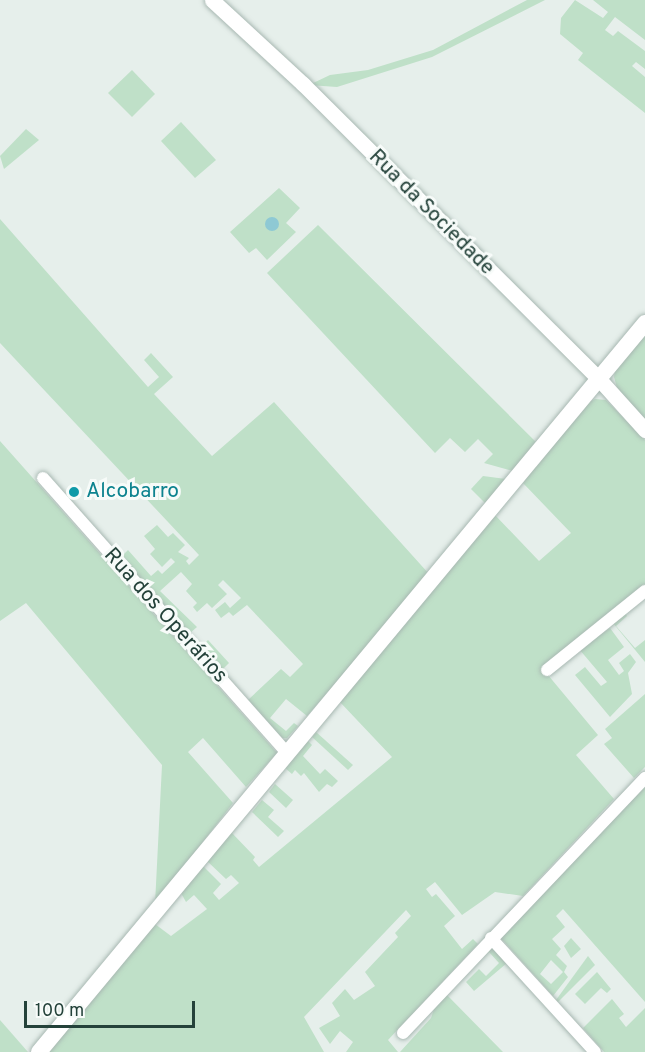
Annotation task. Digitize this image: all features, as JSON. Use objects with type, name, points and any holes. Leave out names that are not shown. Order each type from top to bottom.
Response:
[{"type":"main road","points":[[39,1052],[645,323]]},
{"type":"street","name":"Rua da Sociedade","points":[[212,0],[303,84],[599,379],[645,430]]},
{"type":"street","name":"Rua dos Operários","points":[[43,478],[288,754]]},
{"type":"street","points":[[547,670],[645,591]]},
{"type":"street","points":[[403,1033],[645,778]]},
{"type":"street","points":[[491,938],[595,1052]]},
{"type":"green space","points":[[527,0],[545,0],[432,57],[337,87],[309,85],[330,75],[368,70],[433,50]]},
{"type":"green space","points":[[575,0],[603,18],[608,12],[593,0],[645,0],[645,40],[615,17],[605,30],[613,36],[618,31],[645,51],[645,69],[636,62],[632,66],[645,77],[645,113],[578,60],[583,53],[560,34],[561,18]]},
{"type":"green space","points":[[132,70],[155,94],[132,117],[108,93]]},
{"type":"green space","points":[[181,122],[216,160],[195,178],[161,141]]},
{"type":"green space","points":[[26,129],[39,140],[4,169],[0,156]]},
{"type":"green space","points":[[279,188],[300,208],[286,223],[296,232],[267,260],[256,248],[249,253],[230,232]]},
{"type":"green space","points":[[0,219],[148,387],[159,377],[144,360],[151,353],[173,377],[154,394],[212,456],[274,402],[430,575],[307,716],[286,699],[270,718],[286,731],[294,723],[298,726],[287,738],[282,738],[248,700],[281,669],[290,677],[303,664],[247,605],[233,616],[229,612],[221,618],[215,610],[225,602],[230,608],[241,598],[223,580],[218,585],[227,594],[212,608],[207,603],[197,612],[193,607],[197,603],[186,591],[192,584],[181,572],[160,591],[197,627],[189,634],[121,557],[128,550],[151,576],[158,570],[162,574],[175,562],[171,558],[162,567],[150,554],[155,549],[144,536],[157,525],[168,537],[173,533],[185,545],[178,552],[189,558],[186,561],[189,565],[199,555],[0,343]]},
{"type":"green space","points":[[318,225],[537,443],[513,471],[484,463],[493,454],[478,439],[465,452],[450,438],[435,453],[267,273]]},
{"type":"green space","points":[[645,331],[645,422],[617,388],[614,377],[616,365]]},
{"type":"green space","points":[[595,399],[606,400],[645,440],[645,586],[548,675],[598,735],[576,755],[614,799],[523,896],[495,892],[462,915],[435,882],[426,889],[432,897],[436,894],[455,916],[444,926],[462,949],[473,939],[478,944],[388,1040],[398,1052],[346,1052],[353,1042],[340,1031],[330,1044],[319,1028],[340,1016],[332,1003],[345,989],[354,1000],[375,986],[365,972],[398,937],[395,933],[411,916],[406,910],[304,1017],[324,1052],[49,1052],[155,924],[171,936],[207,909],[194,895],[186,902],[181,893],[203,866],[221,884],[213,893],[219,900],[239,883],[231,875],[226,879],[207,861],[231,832],[255,857],[253,860],[259,867],[392,757],[339,701],[494,514],[539,561],[571,533],[523,483],[585,404]]},
{"type":"green space","points":[[0,441],[277,753],[246,787],[203,738],[188,752],[233,803],[155,904],[162,765],[26,603],[0,621]]},
{"type":"green space","points":[[483,476],[506,479],[486,504],[471,489]]},
{"type":"green space","points":[[625,613],[627,616],[616,626],[635,648],[645,640],[645,662],[613,623]]},
{"type":"green space","points":[[610,628],[624,647],[608,660],[619,675],[624,671],[619,663],[630,654],[636,662],[628,673],[632,694],[610,717],[575,675],[585,667],[601,686],[607,682],[579,649]]},
{"type":"green space","points":[[208,640],[229,663],[222,670],[201,647]]},
{"type":"green space","points":[[645,694],[645,767],[634,778],[604,744],[612,738],[605,729]]},
{"type":"green space","points":[[316,732],[353,765],[348,770],[312,737]]},
{"type":"green space","points":[[308,741],[312,745],[303,756],[320,774],[325,769],[338,781],[332,787],[327,784],[319,792],[304,773],[301,776],[295,770],[292,774],[285,768]]},
{"type":"green space","points":[[275,784],[293,800],[286,808],[269,792]]},
{"type":"green space","points":[[645,787],[645,1002],[563,909],[556,916],[565,927],[552,939],[561,949],[556,955],[567,966],[564,972],[568,977],[553,996],[500,937]],"holes":[[[551,960],[563,972],[551,984],[540,974]]]},
{"type":"green space","points":[[262,800],[274,810],[268,817],[284,831],[278,837],[252,812]]},
{"type":"green space","points":[[571,938],[581,949],[571,958],[564,946]]},
{"type":"green space","points":[[492,946],[507,963],[474,991],[466,982],[479,969],[486,976],[499,963],[489,952],[474,964]]},
{"type":"green space","points":[[588,956],[595,965],[558,1002],[556,1000]]},
{"type":"green space","points":[[597,972],[611,989],[607,993],[601,988],[585,1004],[575,994]]},
{"type":"green space","points":[[446,994],[503,1052],[400,1052],[431,1018],[436,1003]]},
{"type":"green space","points":[[612,999],[624,1014],[619,1018],[626,1027],[645,1008],[645,1052],[604,1052],[583,1028]]},
{"type":"green space","points":[[0,1020],[28,1052],[0,1052]]},
{"type":"water","points":[[269,217],[275,217],[279,224],[275,231],[269,231],[265,227],[265,221]]},
{"type":"place","name":"Alcobarro","points":[[74,492]]}]
